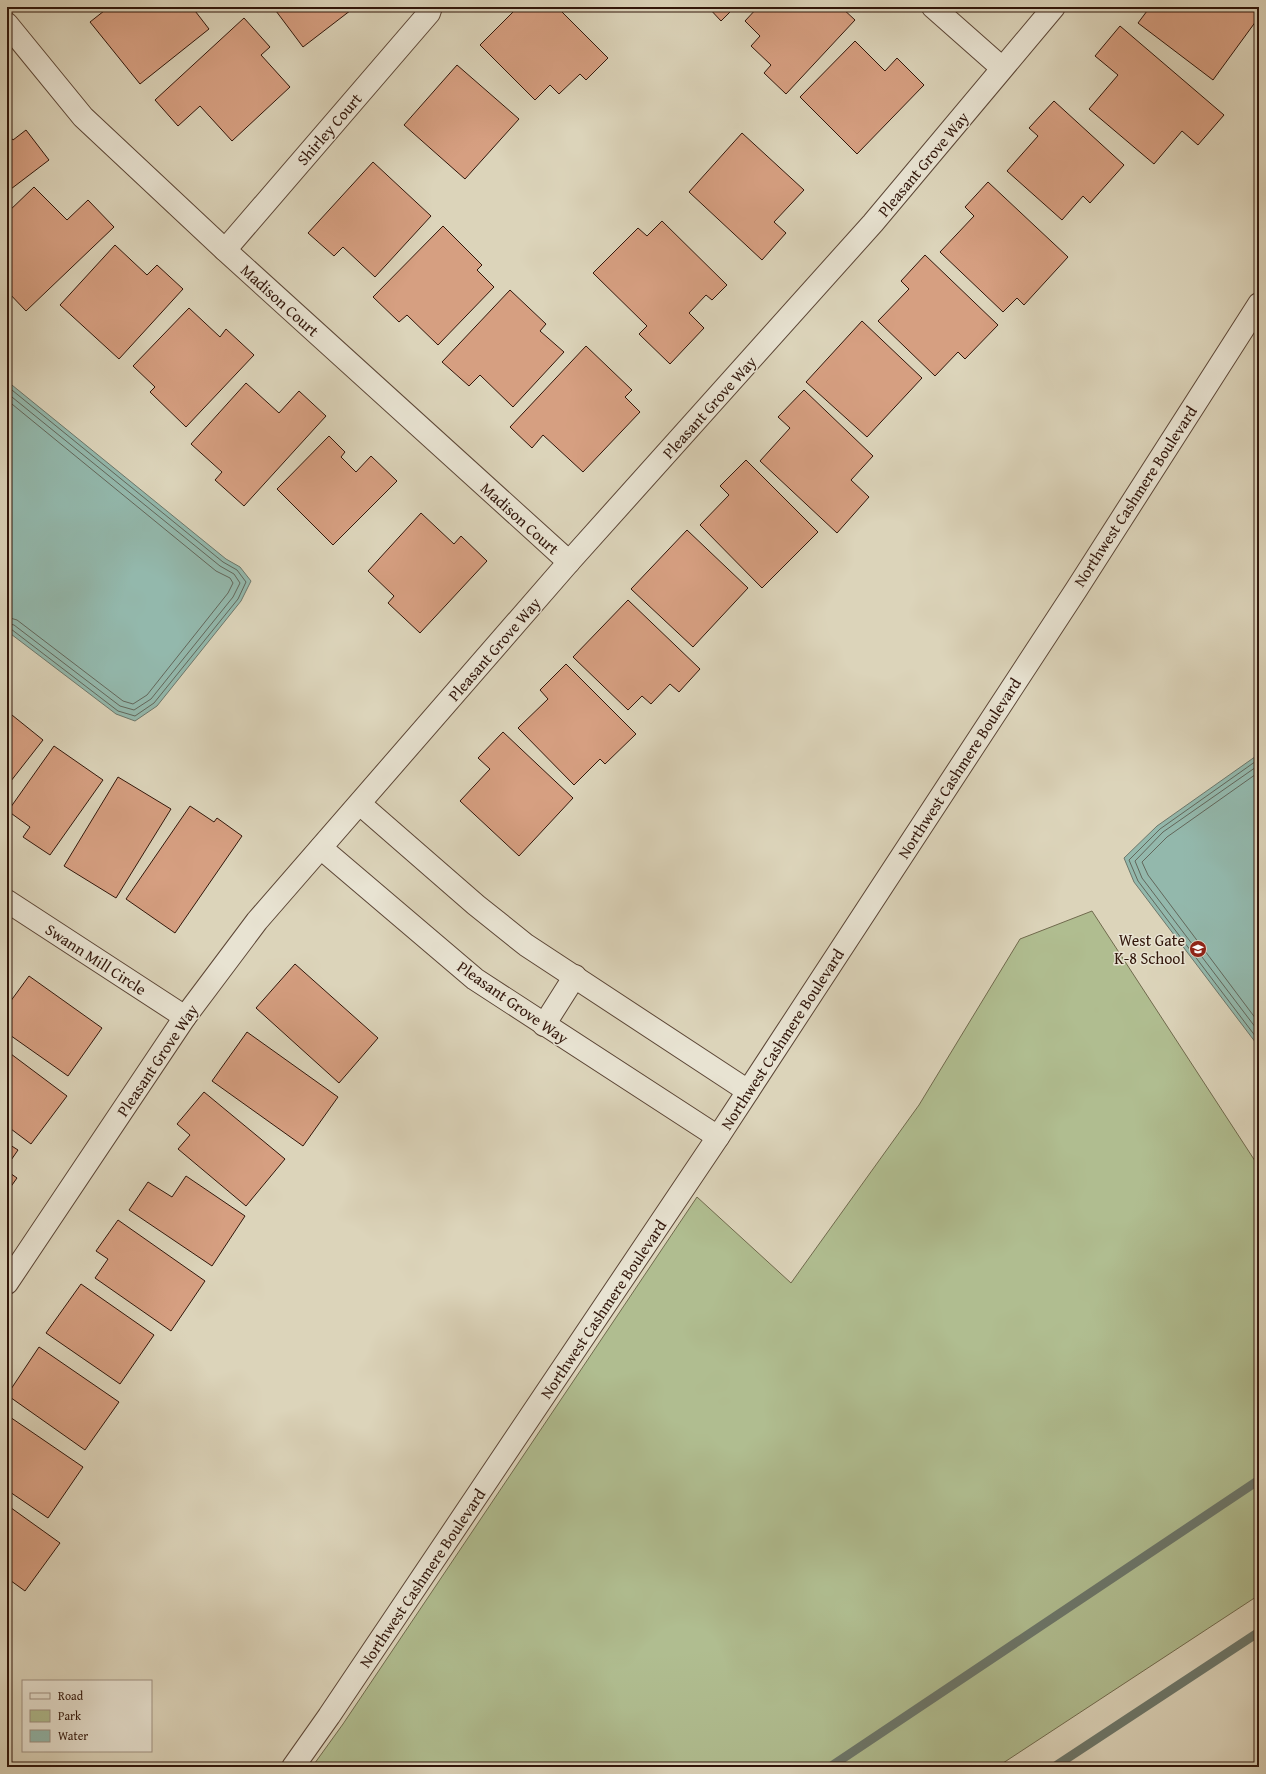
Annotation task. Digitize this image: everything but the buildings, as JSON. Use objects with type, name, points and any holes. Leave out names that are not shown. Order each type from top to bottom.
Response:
[{"type":"street","name":"Shirley Court","points":[[226,250],[429,13],[431,7]]},
{"type":"street","points":[[933,7],[1002,68]]},
{"type":"street","name":"Pleasant Grove Way","points":[[7,1283],[185,1017],[257,921],[569,562],[873,224],[1054,7]]},
{"type":"street","name":"Madison Court","points":[[7,24],[83,117],[226,250],[569,562]]},
{"type":"street","name":"Northwest Cashmere Boulevard","points":[[293,1767],[354,1680],[718,1137],[1076,590],[1259,304]]},
{"type":"street","points":[[360,804],[465,895],[526,945],[748,1091]]},
{"type":"street","name":"Pleasant Grove Way","points":[[321,848],[475,979],[718,1137]]},
{"type":"street","name":"Swann Mill Circle","points":[[7,901],[185,1017]]},
{"type":"street","points":[[544,1025],[574,976]]},
{"type":"green space","points":[[1092,911],[1259,1167],[1259,1595],[997,1767],[312,1767],[343,1724],[697,1197],[791,1283],[919,1105],[1020,939]]},
{"type":"water","points":[[7,381],[226,559],[240,567],[251,581],[241,601],[157,706],[135,721],[116,714],[7,631]]},
{"type":"water","points":[[1259,754],[1259,1047],[1134,882],[1124,858],[1157,826]]},
{"type":"waterway","points":[[830,1767],[1259,1480]]},
{"type":"waterway","points":[[1054,1767],[1259,1632]]},
{"type":"place","name":"West Gate K-8 School","points":[[1198,949]]}]
